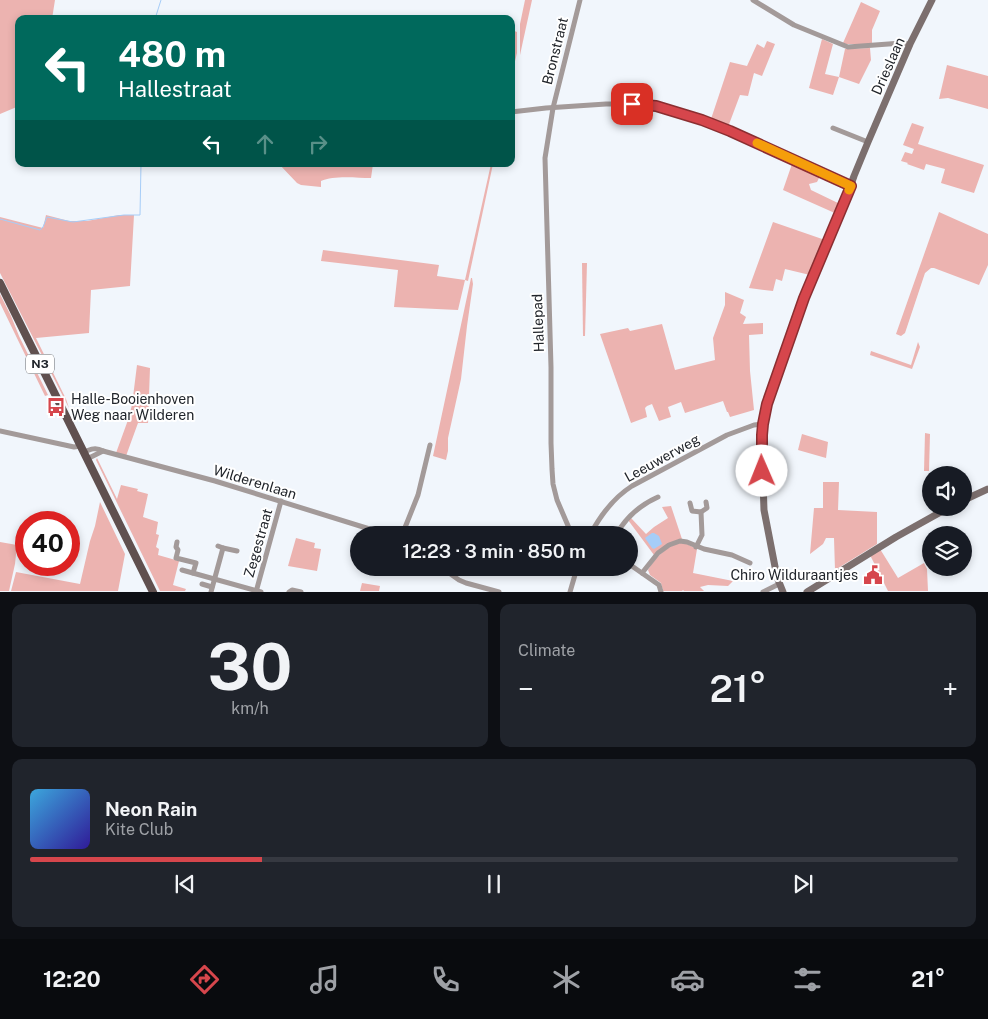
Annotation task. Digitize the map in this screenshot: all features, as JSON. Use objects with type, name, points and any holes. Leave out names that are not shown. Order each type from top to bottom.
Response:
[{"type":"main road","name":"N3","points":[[0,283],[153,592]]},
{"type":"street","name":"Bronstraat","points":[[553,108],[580,0]]},
{"type":"street","points":[[752,0],[794,25],[848,47],[910,44]]},
{"type":"street","name":"Drieslaan","points":[[783,592],[779,584],[764,510],[762,452],[763,424],[767,404],[804,298],[910,44],[932,0]]},
{"type":"street","points":[[515,112],[632,104],[656,106],[730,131],[851,186]]},
{"type":"street","name":"Hallepad","points":[[553,108],[545,158],[551,367],[551,443],[553,484],[557,500],[568,526]]},
{"type":"street","points":[[833,128],[868,142]]},
{"type":"street","name":"Leeuwerweg","points":[[595,526],[618,496],[632,486],[727,436],[754,425],[763,424]]},
{"type":"street","points":[[0,431],[74,447],[84,452]]},
{"type":"street","points":[[406,526],[418,495],[430,445]]},
{"type":"street","name":"Wilderenlaan","points":[[84,452],[103,451],[215,481],[360,526]]},
{"type":"street","points":[[972,496],[988,489]]},
{"type":"street","points":[[623,526],[635,511],[658,497]]},
{"type":"street","name":"Zegestraat","points":[[258,591],[281,502]]},
{"type":"street","points":[[690,503],[692,511],[701,512],[707,508],[706,502]]},
{"type":"street","points":[[696,547],[702,535],[701,512]]},
{"type":"street","points":[[807,592],[934,516]]},
{"type":"street","points":[[642,573],[658,553],[672,543],[683,541],[696,547],[732,555],[750,563]]},
{"type":"street","points":[[177,542],[176,558],[196,563],[194,573]]},
{"type":"street","points":[[202,584],[212,589],[220,547],[237,551]]},
{"type":"street","points":[[182,570],[258,591]]},
{"type":"street","points":[[638,570],[659,585],[661,592]]},
{"type":"street","points":[[453,576],[474,588],[499,592]]},
{"type":"street","points":[[570,592],[575,576]]},
{"type":"street","points":[[763,592],[779,584]]},
{"type":"street","points":[[289,592],[292,590],[301,592]]},
{"type":"shaded area","points":[[0,0],[55,0],[53,15],[15,15],[15,108],[0,114]]},
{"type":"shaded area","points":[[525,0],[532,0],[520,55],[520,24]]},
{"type":"shaded area","points":[[861,2],[880,11],[872,30],[872,44],[843,43]]},
{"type":"shaded area","points":[[515,31],[517,32],[515,61]]},
{"type":"shaded area","points":[[822,39],[833,44],[825,74],[839,77],[833,95],[809,88]]},
{"type":"shaded area","points":[[767,41],[775,44],[762,76],[754,73],[748,96],[740,95],[728,127],[710,122],[730,62],[747,66],[757,44],[764,48]]},
{"type":"shaded area","points":[[870,48],[871,60],[859,84],[839,77],[845,49]]},
{"type":"shaded area","points":[[947,65],[988,76],[988,109],[948,98],[939,99]]},
{"type":"shaded area","points":[[912,123],[924,127],[918,144],[984,165],[974,193],[941,183],[945,169],[926,164],[924,170],[901,161],[905,152],[912,154],[914,149],[903,145]]},
{"type":"shaded area","points":[[792,164],[820,176],[817,182],[809,184],[811,190],[840,204],[837,214],[783,190]]},
{"type":"shaded area","points":[[282,167],[373,167],[371,178],[346,177],[326,179],[321,181],[321,187],[297,183]]},
{"type":"shaded area","points":[[490,167],[492,167],[468,281],[465,280]]},
{"type":"shaded area","points":[[939,212],[988,234],[988,265],[979,285],[931,268],[925,273],[905,333],[901,336],[896,334]]},
{"type":"shaded area","points":[[46,215],[69,221],[87,221],[119,215],[134,215],[130,286],[91,290],[89,333],[36,338],[69,408],[0,273],[0,217],[43,228]]},
{"type":"shaded area","points":[[773,222],[825,240],[810,275],[785,269],[782,281],[776,279],[773,291],[749,288]]},
{"type":"shaded area","points":[[323,250],[439,265],[437,276],[465,280],[458,310],[394,307],[398,270],[321,261]]},
{"type":"shaded area","points":[[582,263],[587,263],[585,336],[583,336]]},
{"type":"shaded area","points":[[471,278],[473,284],[461,379],[448,438],[446,460],[433,456]]},
{"type":"shaded area","points":[[725,292],[744,300],[740,313],[746,317],[743,324],[763,323],[763,334],[749,335],[754,410],[730,417],[723,401],[685,413],[681,402],[668,407],[671,417],[659,421],[652,404],[645,408],[647,417],[631,423],[600,334],[628,328],[630,331],[662,324],[675,370],[715,360],[713,338],[725,305]]},
{"type":"shaded area","points":[[0,294],[48,395],[45,396],[0,303]]},
{"type":"shaded area","points":[[918,342],[920,347],[912,369],[870,355],[871,351],[911,365]]},
{"type":"shaded area","points":[[137,365],[150,368],[148,423],[138,423],[126,456],[116,453],[132,405]]},
{"type":"shaded area","points":[[925,433],[930,434],[929,466],[924,466]]},
{"type":"shaded area","points":[[802,434],[828,442],[826,458],[798,450]]},
{"type":"shaded area","points":[[97,458],[117,499],[121,485],[138,489],[137,491],[148,494],[143,517],[158,522],[156,534],[159,535],[156,547],[159,549],[158,555],[179,561],[173,585],[186,589],[185,591],[160,591],[96,460]]},
{"type":"shaded area","points":[[823,482],[839,482],[838,510],[877,512],[877,544],[835,570],[834,538],[826,538],[823,544],[810,554],[814,508],[823,508]]},
{"type":"shaded area","points":[[100,502],[125,554],[118,591],[11,591],[15,576],[37,576],[80,584]]},
{"type":"shaded area","points":[[671,506],[682,539],[654,555],[638,533],[638,526],[632,526],[628,520],[631,518],[646,534],[668,518],[662,507]]},
{"type":"shaded area","points":[[296,538],[315,543],[314,548],[321,549],[317,571],[288,566]]},
{"type":"shaded area","points":[[0,542],[15,545],[15,564],[9,591],[0,591]]},
{"type":"shaded area","points":[[680,543],[685,543],[697,549],[693,573],[733,581],[728,586],[708,585],[700,587],[704,591],[663,591],[661,583],[650,575],[648,570],[661,553]]},
{"type":"shaded area","points":[[880,549],[898,578],[922,564],[922,576],[927,576],[928,591],[888,591],[870,555]]},
{"type":"shaded area","points":[[362,583],[380,586],[379,591],[360,591]]},
{"type":"water","points":[[652,533],[659,536],[662,544],[654,549],[645,538]]},
{"type":"waterway","points":[[156,15],[161,0]]},
{"type":"waterway","points":[[0,219],[40,230],[47,217],[73,222],[124,215],[140,215],[141,167]]},
{"type":"slow traffic","points":[[757,143],[851,186],[849,190]]},
{"type":"place","name":"Halle-Booienhoven Weg naar Wilderen","points":[[56,407]]},
{"type":"place","name":"Chiro Wilduraantjes","points":[[873,575]]},
{"type":"route","points":[[632,104],[656,106],[702,120],[851,186],[804,298],[767,404],[762,435],[762,471]]}]
